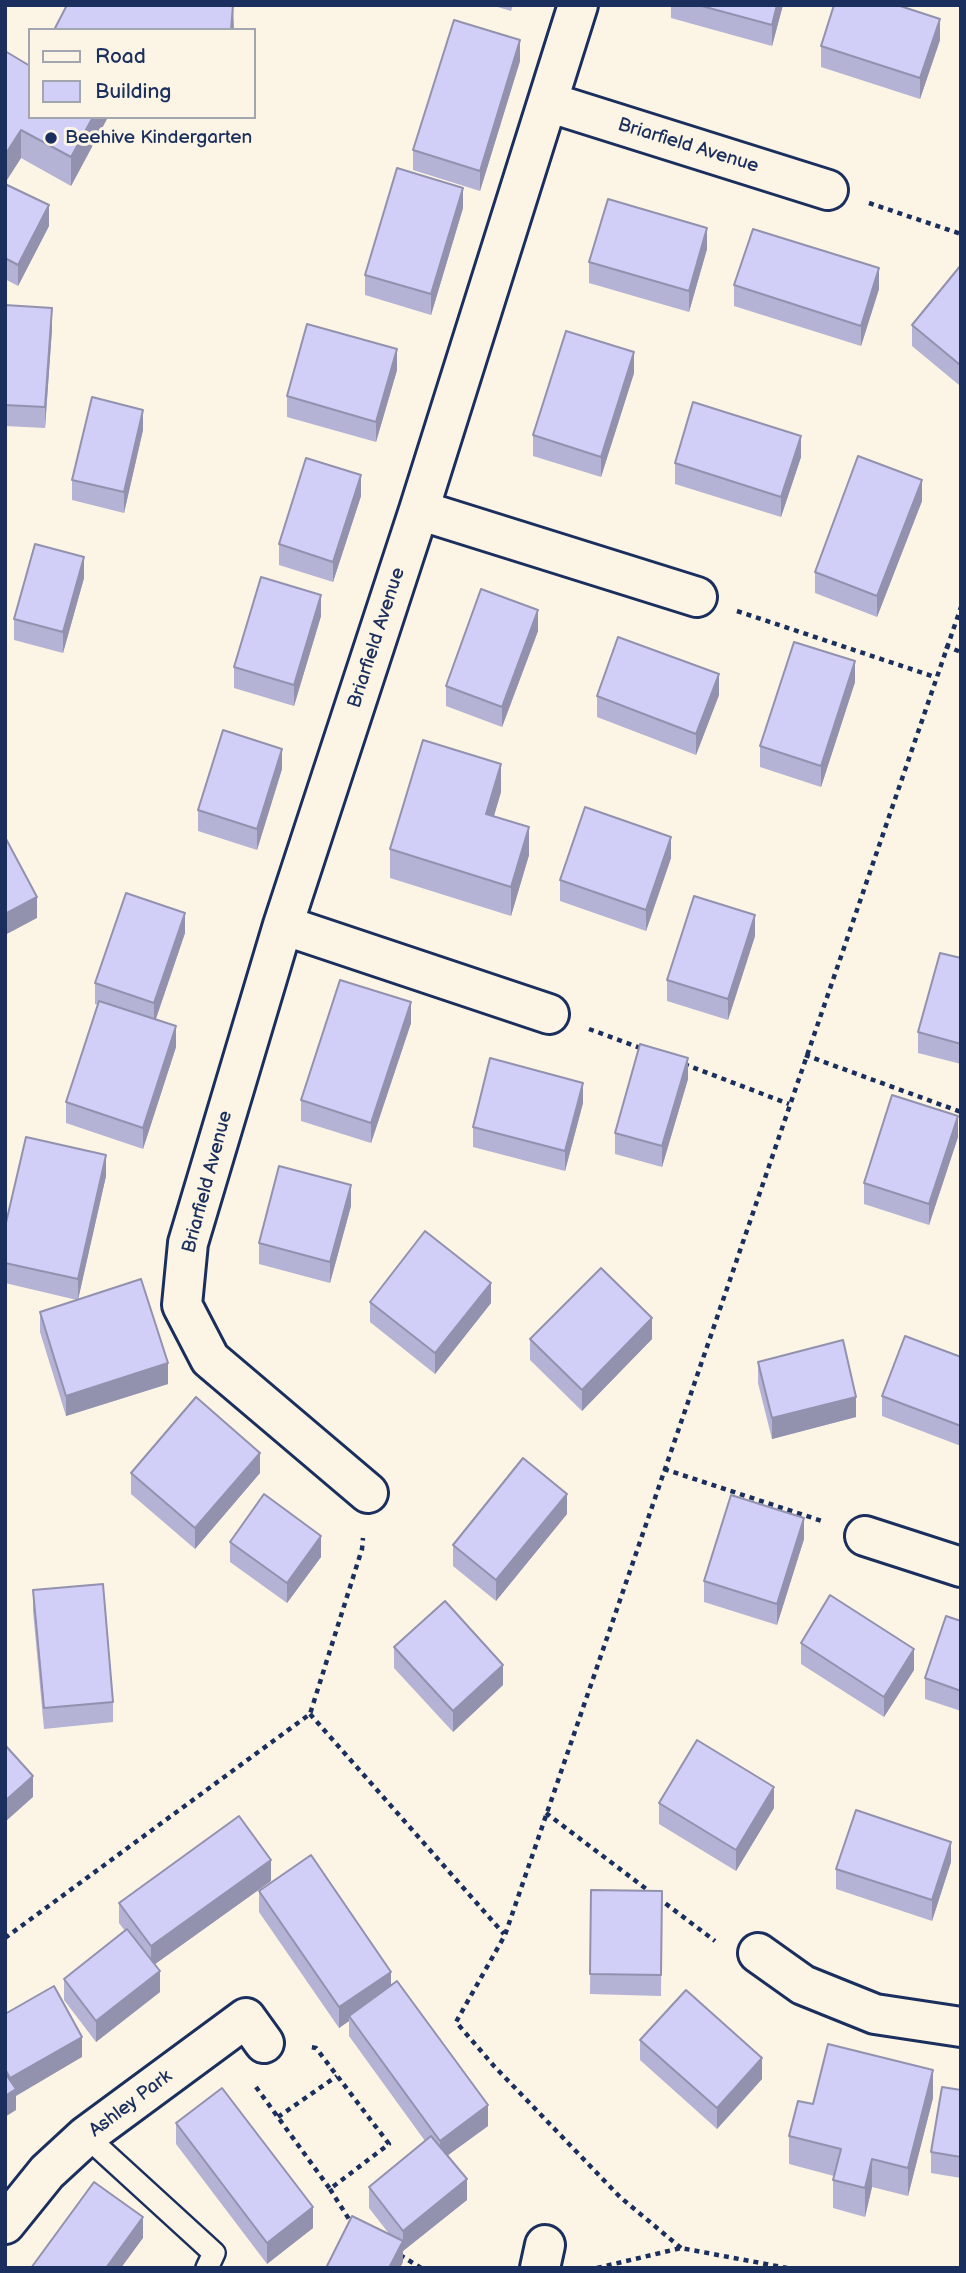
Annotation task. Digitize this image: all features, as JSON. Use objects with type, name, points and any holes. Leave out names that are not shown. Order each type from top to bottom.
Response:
[{"type":"street","name":"Briarfield Avenue","points":[[368,1493],[210,1359],[181,1305],[188,1243],[284,925],[419,510],[578,5]]},
{"type":"street","name":"Briarfield Avenue","points":[[548,102],[828,190]]},
{"type":"street","points":[[419,510],[697,597]]},
{"type":"street","points":[[284,925],[549,1014]]},
{"type":"street","points":[[865,1536],[961,1567]]},
{"type":"street","points":[[758,1953],[803,1986],[875,2014],[961,2027]]},
{"type":"street","name":"Ashley Park","points":[[5,2224],[47,2172],[86,2136],[246,2018],[264,2043]]},
{"type":"lane","points":[[86,2136],[214,2253],[207,2268]]},
{"type":"path","points":[[828,190],[961,234]]},
{"type":"path","points":[[697,597],[935,678]]},
{"type":"path","points":[[681,2248],[620,2197],[580,2152],[494,2066],[456,2022],[505,1935],[945,646],[961,607]]},
{"type":"path","points":[[945,646],[961,652]]},
{"type":"path","points":[[549,1014],[650,1052]]},
{"type":"path","points":[[805,1055],[961,1112]]},
{"type":"path","points":[[675,1061],[789,1104]]},
{"type":"path","points":[[664,1469],[865,1536]]},
{"type":"path","points":[[5,1938],[310,1714],[362,1549],[368,1493]]},
{"type":"path","points":[[310,1714],[505,1935]]},
{"type":"path","points":[[546,1813],[724,1948],[758,1953]]},
{"type":"path","points":[[316,2048],[389,2144],[331,2189]]},
{"type":"path","points":[[278,2117],[337,2076]]},
{"type":"path","points":[[253,2084],[331,2189],[355,2228]]},
{"type":"path","points":[[597,2268],[681,2248],[788,2268]]},
{"type":"path","points":[[399,2254],[421,2268]]},
{"type":"building","points":[[67,5],[233,5],[231,28],[55,28]]},
{"type":"building","points":[[698,5],[777,5],[772,25]]},
{"type":"building","points":[[834,5],[897,5],[940,19],[920,78],[821,46]]},
{"type":"building","points":[[454,20],[520,40],[480,171],[413,150]]},
{"type":"building","points":[[5,51],[28,65],[28,119],[92,119],[71,157],[21,130],[5,155]]},
{"type":"building","points":[[397,168],[463,188],[431,294],[365,275]]},
{"type":"building","points":[[5,184],[49,205],[18,265],[5,258]]},
{"type":"building","points":[[608,199],[707,228],[689,291],[589,262]]},
{"type":"building","points":[[753,229],[879,268],[861,326],[734,285]]},
{"type":"building","points":[[961,265],[961,362],[959,364],[912,325]]},
{"type":"building","points":[[5,305],[52,308],[45,407],[5,405]]},
{"type":"building","points":[[307,324],[397,349],[376,422],[287,396]]},
{"type":"building","points":[[566,331],[634,352],[601,457],[533,435]]},
{"type":"building","points":[[92,397],[143,410],[124,492],[72,480]]},
{"type":"building","points":[[693,402],[801,436],[781,497],[675,463]]},
{"type":"building","points":[[858,456],[922,480],[877,596],[815,572]]},
{"type":"building","points":[[306,458],[361,475],[333,562],[279,544]]},
{"type":"building","points":[[35,544],[84,557],[63,632],[14,619]]},
{"type":"building","points":[[261,577],[321,595],[294,685],[234,667]]},
{"type":"building","points":[[481,589],[538,610],[502,707],[446,686]]},
{"type":"building","points":[[618,637],[719,674],[696,734],[597,696]]},
{"type":"building","points":[[794,642],[855,661],[821,766],[760,746]]},
{"type":"building","points":[[223,730],[282,749],[257,829],[198,810]]},
{"type":"building","points":[[423,740],[501,764],[486,814],[529,827],[511,887],[390,849]]},
{"type":"building","points":[[585,807],[671,837],[646,910],[560,880]]},
{"type":"building","points":[[5,837],[37,897],[5,914]]},
{"type":"building","points":[[126,893],[185,913],[154,1003],[95,983]]},
{"type":"building","points":[[694,896],[755,915],[728,999],[667,980]]},
{"type":"building","points":[[940,953],[961,958],[961,1044],[918,1032]]},
{"type":"building","points":[[340,980],[411,1002],[371,1123],[301,1100]]},
{"type":"building","points":[[99,1001],[176,1026],[143,1128],[66,1102]]},
{"type":"building","points":[[640,1044],[688,1058],[662,1146],[615,1133]]},
{"type":"building","points":[[490,1058],[583,1083],[565,1151],[473,1127]]},
{"type":"building","points":[[892,1095],[958,1116],[929,1204],[864,1183]]},
{"type":"building","points":[[26,1137],[106,1155],[78,1279],[5,1263],[5,1227]]},
{"type":"building","points":[[279,1166],[351,1185],[330,1262],[259,1243]]},
{"type":"building","points":[[425,1231],[491,1283],[435,1353],[370,1302]]},
{"type":"building","points":[[601,1268],[652,1318],[582,1390],[530,1339]]},
{"type":"building","points":[[141,1279],[168,1363],[66,1396],[40,1312]]},
{"type":"building","points":[[905,1336],[961,1357],[961,1426],[882,1396]]},
{"type":"building","points":[[843,1340],[856,1397],[772,1418],[758,1362]]},
{"type":"building","points":[[196,1397],[260,1453],[195,1528],[131,1473]]},
{"type":"building","points":[[523,1458],[567,1494],[496,1580],[453,1545]]},
{"type":"building","points":[[264,1494],[321,1536],[287,1583],[230,1542]]},
{"type":"building","points":[[731,1495],[804,1518],[777,1604],[704,1581]]},
{"type":"building","points":[[103,1584],[113,1702],[44,1708],[33,1590]]},
{"type":"building","points":[[830,1595],[914,1649],[884,1697],[801,1643]]},
{"type":"building","points":[[445,1601],[503,1665],[453,1711],[394,1647]]},
{"type":"building","points":[[946,1616],[961,1621],[961,1691],[925,1678]]},
{"type":"building","points":[[697,1740],[774,1787],[736,1850],[659,1803]]},
{"type":"building","points":[[5,1745],[33,1776],[5,1801]]},
{"type":"building","points":[[856,1810],[951,1842],[932,1900],[836,1869]]},
{"type":"building","points":[[239,1816],[271,1860],[151,1946],[119,1903]]},
{"type":"building","points":[[311,1855],[391,1972],[339,2007],[259,1891]]},
{"type":"building","points":[[591,1890],[662,1891],[661,1975],[590,1974]]},
{"type":"building","points":[[127,1929],[160,1971],[96,2021],[64,1979]]},
{"type":"building","points":[[397,1981],[488,2105],[440,2141],[349,2016]]},
{"type":"building","points":[[54,1986],[82,2037],[10,2078],[5,2069],[5,2014]]},
{"type":"building","points":[[686,1990],[762,2058],[717,2108],[640,2040]]},
{"type":"building","points":[[828,2044],[933,2070],[908,2168],[872,2159],[865,2188],[833,2180],[841,2149],[789,2136],[798,2101],[813,2104]]},
{"type":"building","points":[[5,2073],[16,2089],[5,2096]]},
{"type":"building","points":[[942,2087],[961,2090],[961,2157],[931,2152]]},
{"type":"building","points":[[222,2088],[313,2207],[267,2243],[176,2123]]},
{"type":"building","points":[[431,2136],[467,2179],[403,2231],[369,2187]]},
{"type":"building","points":[[94,2182],[143,2217],[106,2268],[31,2268]]},
{"type":"building","points":[[352,2216],[403,2241],[389,2268],[326,2268]]},
{"type":"place","name":"Beehive Kindergarten","points":[[51,138]]}]
